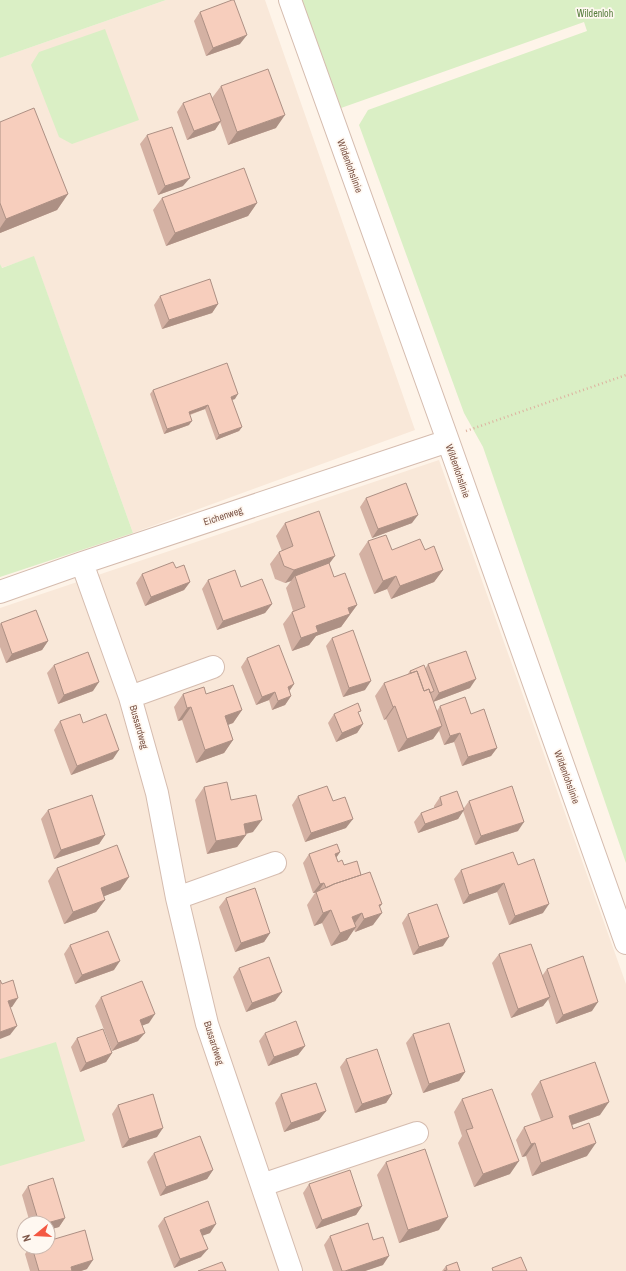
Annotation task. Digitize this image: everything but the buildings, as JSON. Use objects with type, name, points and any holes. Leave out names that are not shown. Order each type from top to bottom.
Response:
[{"type":"street","name":"Wildenlohslinie","points":[[290,0],[626,943]]},
{"type":"street","name":"Eichenweg","points":[[0,592],[447,439]]},
{"type":"street","name":"Bussardweg","points":[[82,563],[130,697],[157,793],[177,898],[207,1024],[291,1271]]},
{"type":"street","name":"Bussardweg","points":[[130,697],[213,667]]},
{"type":"street","points":[[177,898],[275,864]]},
{"type":"street","points":[[262,1185],[417,1133]]},
{"type":"path","points":[[447,439],[626,375]]},
{"type":"shaded area","points":[[166,0],[265,0],[415,430],[133,533],[34,257],[1,268],[0,58]]},
{"type":"shaded area","points":[[439,460],[626,984],[626,1271],[0,1271],[0,608]]},
{"type":"green space","points":[[0,0],[166,0],[0,58]]},
{"type":"green space","name":"Wildenloh","points":[[302,0],[626,0],[626,863],[483,447],[464,413],[359,125],[368,110],[587,31],[584,22],[341,108]]},
{"type":"green space","points":[[105,29],[139,120],[72,144],[59,137],[31,65],[39,52]]},
{"type":"green space","points":[[34,256],[133,533],[0,577],[0,264],[2,268]]},
{"type":"green space","points":[[56,1042],[85,1141],[0,1166],[0,1059]]}]
